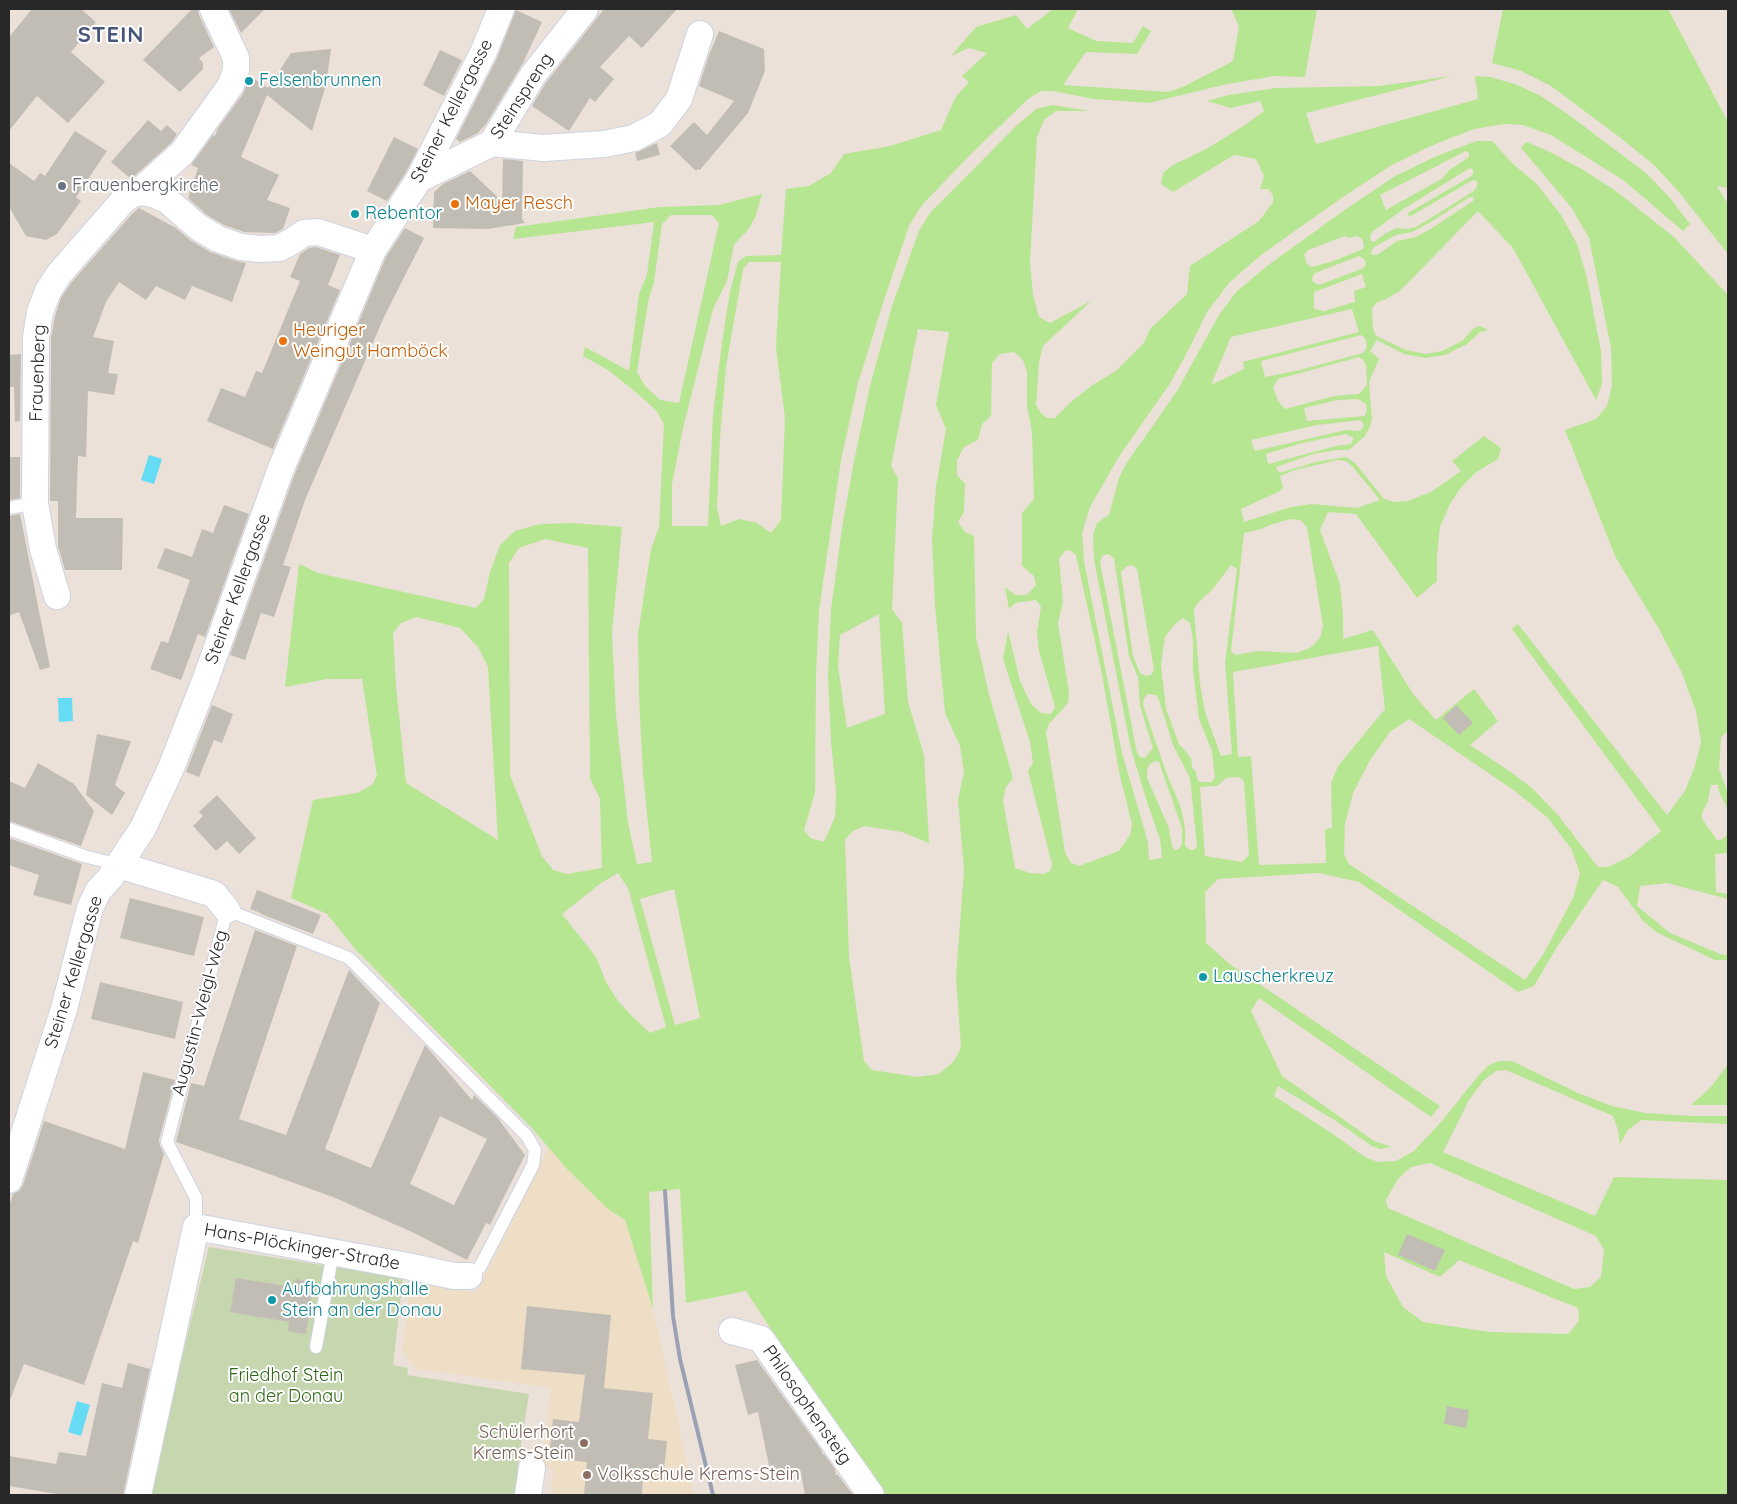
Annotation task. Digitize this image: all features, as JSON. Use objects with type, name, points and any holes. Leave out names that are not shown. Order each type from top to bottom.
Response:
[{"type":"street","name":"Frauenberg","points":[[57,596],[43,549],[35,503],[36,338],[40,312],[48,290],[59,274],[121,203],[129,196],[140,192],[182,153],[231,85],[236,70],[236,58],[213,9]]},
{"type":"street","name":"Steiner Kellergasse","points":[[9,1180],[64,1009],[90,908],[98,890],[110,878],[143,828],[171,768],[205,682],[280,471],[373,250],[420,179],[484,52],[501,9]]},
{"type":"street","name":"Steinspreng","points":[[420,179],[492,144],[533,75],[585,9]]},
{"type":"street","points":[[492,144],[544,148],[604,144],[634,138],[660,124],[679,99],[700,34]]},
{"type":"street","name":"Frauenberg","points":[[181,212],[178,176],[182,153]]},
{"type":"street","points":[[140,192],[153,194],[167,200],[198,227],[218,239],[240,247],[279,248],[304,233],[318,232],[373,250]]},
{"type":"street","name":"Augustin-Weigl-Weg","points":[[119,864],[214,894],[227,910]]},
{"type":"street","name":"Hans-Plöckinger-Straße","points":[[138,1495],[196,1227],[454,1276],[469,1276]]},
{"type":"street","name":"Philosophensteig","points":[[732,1331],[761,1339],[871,1495]]},
{"type":"street","points":[[528,1495],[532,1468]]},
{"type":"lane","points":[[9,508],[35,503]]},
{"type":"lane","points":[[9,829],[84,856],[119,864]]},
{"type":"lane","points":[[227,910],[349,958],[527,1136],[535,1150],[533,1165],[480,1267],[469,1276]]},
{"type":"lane","name":"Augustin-Weigl-Weg","points":[[196,1227],[196,1198],[167,1142],[227,910]]},
{"type":"lane","points":[[316,1347],[333,1252]]},
{"type":"shaded area","points":[[549,1147],[568,1170],[608,1209],[625,1220],[653,1309],[694,1495],[551,1495],[553,1468],[542,1467],[551,1388],[417,1369],[402,1351],[411,1282],[476,1293]]},
{"type":"green space","points":[[1053,9],[1078,9],[1068,28],[1096,41],[1133,43],[1143,26],[1151,31],[1137,54],[1086,52],[1063,85],[1168,92],[1183,87],[1233,61],[1239,26],[1231,9],[1317,9],[1305,77],[1275,76],[1227,84],[1149,103],[1094,99],[1053,91],[1041,91],[1028,99],[922,205],[909,226],[883,303],[858,383],[841,460],[819,610],[816,674],[815,793],[804,830],[810,838],[824,842],[835,817],[836,793],[828,675],[831,610],[842,528],[854,461],[870,386],[892,306],[919,231],[930,213],[1016,126],[1036,109],[1052,105],[1090,111],[1056,111],[1044,120],[1037,137],[1030,262],[1033,295],[1039,317],[1050,323],[1091,301],[1043,346],[1039,362],[1036,405],[1047,418],[1055,418],[1072,401],[1094,384],[1116,371],[1144,343],[1150,329],[1187,294],[1190,266],[1259,221],[1273,202],[1273,195],[1268,189],[1260,189],[1264,176],[1256,159],[1234,155],[1173,192],[1161,184],[1163,173],[1173,165],[1208,148],[1264,111],[1260,101],[1231,108],[1207,101],[1229,95],[1276,88],[1379,86],[1452,76],[1306,113],[1316,144],[1478,99],[1475,76],[1490,77],[1515,84],[1541,96],[1569,115],[1646,173],[1670,198],[1690,224],[1683,231],[1623,180],[1551,135],[1523,125],[1504,124],[1474,129],[1433,145],[1390,166],[1261,255],[1229,283],[1207,312],[1169,385],[1118,458],[1090,507],[1082,533],[1084,561],[1122,753],[1148,842],[1149,860],[1162,858],[1160,839],[1131,749],[1094,560],[1093,534],[1097,523],[1109,515],[1119,478],[1126,464],[1177,391],[1219,315],[1237,291],[1267,266],[1395,176],[1439,155],[1477,141],[1492,141],[1513,164],[1536,183],[1561,215],[1577,244],[1587,278],[1601,351],[1602,384],[1596,400],[1513,248],[1478,211],[1400,291],[1376,303],[1372,309],[1373,329],[1376,336],[1406,350],[1426,354],[1442,351],[1462,341],[1473,329],[1479,326],[1489,330],[1480,332],[1467,344],[1445,355],[1425,358],[1404,354],[1377,340],[1370,351],[1379,359],[1369,382],[1372,419],[1365,436],[1349,450],[1313,454],[1276,467],[1279,473],[1316,462],[1346,457],[1355,463],[1384,499],[1394,502],[1408,501],[1431,492],[1461,471],[1452,461],[1484,436],[1501,448],[1498,459],[1475,473],[1459,490],[1450,504],[1440,527],[1437,581],[1417,598],[1356,514],[1328,512],[1320,530],[1340,584],[1343,639],[1373,630],[1413,694],[1436,720],[1474,689],[1498,721],[1470,745],[1532,788],[1558,815],[1598,867],[1608,867],[1629,857],[1661,831],[1512,629],[1518,624],[1667,815],[1685,791],[1695,766],[1701,742],[1696,711],[1681,671],[1659,629],[1616,558],[1565,430],[1596,419],[1607,406],[1612,386],[1611,348],[1589,238],[1571,207],[1521,148],[1526,142],[1546,150],[1580,168],[1616,191],[1674,237],[1728,295],[1728,730],[1721,738],[1719,769],[1728,793],[1728,810],[1719,792],[1718,785],[1711,785],[1708,801],[1702,813],[1702,819],[1717,840],[1721,840],[1728,834],[1728,853],[1715,854],[1716,892],[1728,894],[1728,899],[1667,883],[1640,886],[1637,906],[1670,933],[1720,954],[1728,955],[1728,960],[1715,960],[1658,933],[1643,921],[1618,887],[1603,880],[1557,947],[1534,986],[1518,992],[1359,882],[1318,873],[1218,879],[1205,892],[1206,943],[1231,965],[1440,1106],[1431,1117],[1259,998],[1251,1011],[1282,1076],[1374,1141],[1392,1147],[1380,1149],[1372,1146],[1336,1121],[1278,1086],[1274,1096],[1365,1157],[1378,1162],[1396,1161],[1414,1151],[1442,1121],[1478,1076],[1489,1065],[1499,1061],[1512,1061],[1578,1093],[1612,1106],[1645,1113],[1728,1116],[1728,1124],[1641,1120],[1628,1130],[1620,1144],[1613,1116],[1506,1070],[1496,1071],[1484,1080],[1469,1100],[1443,1152],[1595,1216],[1614,1177],[1728,1180],[1728,1495],[879,1495],[746,1291],[686,1303],[680,1189],[649,1192],[653,1309],[625,1220],[608,1209],[568,1170],[530,1126],[356,950],[327,914],[291,898],[313,800],[357,793],[372,785],[377,775],[362,679],[327,679],[285,687],[299,564],[318,573],[476,608],[484,599],[490,572],[500,545],[515,531],[540,524],[573,523],[622,527],[612,633],[616,715],[628,823],[637,864],[652,862],[643,774],[638,634],[651,549],[659,527],[664,424],[656,410],[632,389],[608,370],[583,356],[585,347],[629,371],[639,294],[647,275],[654,222],[513,239],[516,227],[660,207],[719,205],[762,194],[755,218],[747,231],[734,244],[727,281],[713,309],[683,428],[672,484],[672,526],[708,526],[713,415],[730,291],[738,262],[746,256],[781,255],[786,189],[809,186],[831,173],[844,154],[890,146],[941,130],[955,98],[969,82],[962,76],[987,53],[969,48],[951,56],[976,27],[1016,15],[1027,29]],"holes":[[[1466,151],[1469,153],[1469,157],[1448,171],[1443,178],[1386,210],[1380,195]],[[1470,168],[1473,170],[1473,175],[1408,213],[1409,217],[1473,180],[1477,181],[1474,191],[1416,227],[1408,229],[1396,228],[1374,242],[1371,241],[1370,236],[1372,232],[1405,208]],[[1470,197],[1474,197],[1473,201],[1416,237],[1397,241],[1377,255],[1370,254],[1374,247],[1396,235],[1412,232]],[[671,215],[712,215],[719,223],[679,403],[660,400],[645,386],[637,372],[648,302],[654,282],[662,224]],[[1345,236],[1349,238],[1357,236],[1362,239],[1363,249],[1331,262],[1311,267],[1307,264],[1304,255],[1308,250]],[[1359,256],[1364,259],[1366,263],[1364,268],[1319,285],[1313,282],[1312,278],[1315,273]],[[749,262],[781,262],[776,348],[785,418],[781,520],[771,533],[757,523],[739,519],[721,526],[717,507],[726,367],[743,269]],[[1362,274],[1366,287],[1354,291],[1355,302],[1324,311],[1314,309],[1314,292]],[[1352,309],[1359,332],[1243,362],[1244,369],[1211,385],[1231,337]],[[918,329],[949,332],[936,405],[946,429],[936,487],[932,538],[935,605],[945,713],[960,746],[964,772],[958,800],[964,870],[956,977],[961,1048],[954,1061],[939,1074],[917,1077],[872,1070],[864,1061],[849,957],[845,840],[853,831],[864,826],[902,832],[929,843],[924,755],[908,702],[902,623],[892,609],[898,478],[891,466]],[[1361,335],[1365,338],[1367,347],[1363,353],[1300,370],[1265,377],[1261,361]],[[1014,352],[1023,360],[1027,372],[1027,406],[1032,432],[1034,499],[1022,513],[1022,566],[1034,576],[1036,585],[1027,595],[1015,595],[1005,587],[1009,609],[1015,603],[1036,600],[1041,607],[1037,632],[1039,651],[1055,707],[1051,714],[1041,713],[1031,704],[1020,681],[1008,631],[1003,659],[1030,742],[1033,763],[1028,771],[1052,864],[1050,871],[1043,874],[1030,873],[1015,868],[1003,800],[1006,787],[1013,778],[989,694],[976,637],[974,536],[965,532],[958,522],[964,512],[965,484],[957,475],[957,460],[964,447],[978,440],[982,424],[991,416],[992,363],[1000,354]],[[1359,357],[1366,365],[1367,385],[1359,394],[1334,396],[1285,409],[1279,402],[1273,388],[1278,379]],[[1358,399],[1366,404],[1367,411],[1364,416],[1307,421],[1304,408],[1338,400]],[[1361,420],[1364,426],[1360,431],[1346,430],[1255,451],[1251,440],[1317,425]],[[1346,434],[1354,438],[1351,444],[1336,446],[1268,464],[1266,454],[1302,443]],[[1337,460],[1346,461],[1352,466],[1380,500],[1357,508],[1312,504],[1291,507],[1244,522],[1241,509],[1280,491],[1283,487],[1280,476],[1295,470]],[[1290,519],[1300,520],[1307,527],[1323,626],[1320,638],[1310,648],[1296,653],[1259,651],[1235,655],[1231,651],[1244,533]],[[545,539],[588,548],[590,778],[600,799],[602,868],[567,874],[553,870],[542,856],[510,775],[509,563],[519,548]],[[1070,550],[1076,555],[1102,674],[1119,772],[1132,824],[1130,835],[1119,851],[1079,866],[1071,863],[1065,852],[1046,733],[1049,724],[1068,703],[1069,692],[1058,623],[1063,602],[1059,559],[1065,551]],[[1108,554],[1114,558],[1129,656],[1138,677],[1140,706],[1153,748],[1145,758],[1140,757],[1137,753],[1100,562],[1102,556]],[[1132,565],[1137,569],[1154,670],[1151,675],[1146,676],[1140,673],[1133,656],[1121,572],[1127,566]],[[1231,565],[1237,569],[1225,663],[1232,754],[1221,756],[1205,712],[1200,684],[1194,610]],[[879,614],[885,714],[847,728],[838,666],[840,635]],[[417,617],[460,628],[478,647],[488,667],[498,840],[406,783],[396,686],[393,633],[401,623]],[[1183,618],[1190,623],[1199,719],[1212,751],[1215,778],[1212,782],[1200,782],[1197,779],[1196,772],[1192,767],[1191,758],[1179,744],[1166,709],[1161,665],[1165,637],[1174,625]],[[1378,646],[1385,709],[1338,766],[1331,783],[1332,828],[1325,829],[1326,863],[1259,865],[1251,756],[1238,757],[1233,672]],[[1148,694],[1156,695],[1159,700],[1173,745],[1190,778],[1197,846],[1194,850],[1190,850],[1185,846],[1185,828],[1181,808],[1166,772],[1143,705],[1144,698]],[[1409,719],[1515,791],[1548,818],[1572,850],[1580,874],[1573,898],[1544,953],[1525,980],[1349,864],[1344,854],[1345,824],[1353,793],[1370,760],[1390,732]],[[1155,761],[1159,762],[1182,828],[1182,844],[1179,849],[1175,850],[1172,846],[1169,828],[1147,778],[1147,770],[1150,764]],[[1239,777],[1244,781],[1249,855],[1242,862],[1205,856],[1200,787],[1217,786],[1226,778]],[[618,873],[628,888],[666,1027],[650,1033],[618,1001],[607,984],[596,957],[562,914],[601,883]],[[674,889],[700,1018],[675,1025],[640,899]],[[1430,1163],[1596,1236],[1604,1250],[1601,1277],[1590,1287],[1574,1289],[1388,1208],[1386,1200],[1398,1179],[1411,1167]],[[1384,1252],[1440,1277],[1459,1260],[1578,1308],[1579,1321],[1568,1334],[1490,1332],[1423,1322],[1403,1307],[1386,1276]]]},
{"type":"green space","points":[[1503,9],[1668,9],[1728,122],[1728,188],[1717,186],[1728,204],[1728,254],[1678,191],[1654,165],[1551,86],[1521,71],[1492,63]]},
{"type":"green space","points":[[1728,1064],[1728,1105],[1691,1105],[1711,1087]]},
{"type":"green space","name":"Friedhof Stein an der Donau","points":[[209,1247],[403,1278],[393,1365],[408,1368],[407,1375],[529,1394],[517,1472],[525,1474],[521,1495],[151,1495]]},
{"type":"water","points":[[149,455],[162,459],[154,484],[141,480]]},
{"type":"water","points":[[58,698],[72,698],[73,721],[59,722]]},
{"type":"water","points":[[77,1401],[90,1405],[81,1436],[68,1432]]},
{"type":"building","points":[[32,9],[81,9],[96,22],[71,52],[105,82],[68,123],[37,96],[9,131],[9,37]]},
{"type":"building","points":[[192,9],[198,9],[214,47],[199,58],[203,63],[203,69],[180,92],[143,60]]},
{"type":"building","points":[[229,9],[265,9],[241,33]]},
{"type":"building","points":[[604,9],[677,9],[642,48],[629,36],[600,67],[614,79],[595,102],[590,98],[569,131],[532,106],[545,84]]},
{"type":"building","points":[[516,10],[542,22],[523,63],[486,124],[478,133],[460,142],[456,139],[497,58]]},
{"type":"building","points":[[719,31],[764,49],[765,71],[748,113],[700,170],[696,171],[670,146],[694,122],[707,135],[734,101],[699,86]]},
{"type":"building","points":[[331,49],[326,85],[312,131],[267,95],[241,157],[279,175],[267,200],[290,208],[283,229],[275,233],[244,232],[224,225],[207,215],[188,198],[198,168],[191,165],[213,135],[215,136],[218,128],[243,94],[250,76],[268,88],[291,53]]},
{"type":"building","points":[[440,50],[462,60],[444,96],[423,85]]},
{"type":"building","points":[[148,120],[161,131],[167,125],[177,134],[171,143],[131,179],[111,162]]},
{"type":"building","name":"Frauenbergkirche","points":[[75,131],[107,151],[76,197],[81,201],[57,234],[46,240],[26,236],[9,207],[9,163],[34,181],[40,173],[45,176]]},
{"type":"building","points":[[394,137],[418,149],[387,201],[367,191]]},
{"type":"building","points":[[657,143],[660,155],[637,161],[635,153]]},
{"type":"building","points":[[503,159],[523,161],[522,219],[525,223],[488,229],[433,228],[434,192],[443,184],[470,171],[502,201]]},
{"type":"building","points":[[139,208],[176,228],[190,240],[210,252],[246,263],[232,302],[192,286],[185,300],[156,286],[146,300],[119,282],[106,302],[93,337],[114,341],[108,373],[118,374],[114,395],[88,391],[86,457],[78,456],[76,518],[123,518],[122,570],[65,570],[58,546],[58,501],[50,501],[51,338],[55,316],[61,298],[71,283]]},
{"type":"building","points":[[405,228],[424,238],[384,317],[305,500],[283,565],[291,567],[274,617],[261,613],[245,660],[230,655],[294,476],[386,257]]},
{"type":"building","points":[[316,247],[340,255],[328,285],[340,290],[273,449],[207,421],[221,388],[245,397],[256,371],[262,373],[300,281],[290,277],[300,254],[309,248]]},
{"type":"building","points":[[21,354],[20,421],[15,422],[14,387],[9,387],[9,355]]},
{"type":"building","points":[[9,457],[20,457],[20,498],[10,500],[9,499]]},
{"type":"building","points":[[224,505],[249,514],[205,637],[198,634],[181,680],[150,669],[161,641],[168,643],[190,580],[157,568],[165,548],[192,557],[202,529],[213,533]]},
{"type":"building","points":[[20,514],[50,667],[40,670],[19,612],[9,616],[9,516]]},
{"type":"building","points":[[212,705],[233,714],[222,743],[214,740],[199,777],[186,772]]},
{"type":"building","points":[[1456,705],[1473,723],[1459,735],[1443,718]]},
{"type":"building","points":[[97,734],[131,741],[115,785],[125,793],[112,815],[86,795]]},
{"type":"building","points":[[38,763],[74,784],[94,811],[81,846],[9,821],[9,781],[25,788]]},
{"type":"building","points":[[217,795],[256,838],[239,854],[227,841],[216,851],[193,826],[203,816],[199,812]]},
{"type":"building","points":[[9,838],[82,864],[71,905],[33,895],[39,875],[9,865]]},
{"type":"building","points":[[257,890],[321,915],[313,934],[250,909]]},
{"type":"building","points":[[130,898],[204,917],[194,956],[120,938]]},
{"type":"building","points":[[255,930],[297,946],[239,1119],[286,1135],[349,970],[380,1003],[325,1149],[371,1168],[425,1045],[472,1100],[474,1095],[497,1117],[525,1155],[490,1225],[486,1223],[467,1260],[414,1233],[333,1197],[176,1142],[191,1083],[204,1086]],"holes":[[[440,1116],[487,1139],[454,1205],[410,1184]]]},
{"type":"building","points":[[100,982],[183,1002],[175,1039],[91,1019]]},
{"type":"building","points":[[143,1072],[175,1080],[159,1140],[164,1154],[138,1243],[133,1241],[84,1385],[24,1364],[9,1400],[9,1207],[13,1194],[19,1191],[23,1185],[44,1121],[125,1149]]},
{"type":"building","points":[[1407,1234],[1445,1250],[1435,1271],[1398,1255]]},
{"type":"building","name":"Aufbahrungshalle Stein an der Donau","points":[[236,1278],[293,1287],[295,1279],[314,1282],[306,1334],[288,1331],[289,1322],[230,1312]]},
{"type":"building","points":[[527,1306],[611,1315],[604,1388],[653,1393],[648,1439],[667,1441],[664,1470],[643,1468],[642,1495],[584,1495],[587,1462],[549,1458],[553,1419],[579,1422],[585,1375],[521,1369]]},
{"type":"building","points":[[757,1360],[822,1451],[822,1454],[824,1454],[835,1469],[836,1475],[838,1475],[853,1495],[805,1495],[800,1469],[771,1475],[758,1412],[748,1415],[735,1365]]},
{"type":"building","points":[[128,1363],[150,1369],[123,1495],[63,1495],[9,1486],[9,1456],[56,1464],[59,1452],[86,1456],[102,1383],[122,1388]]},
{"type":"building","points":[[1447,1406],[1469,1410],[1466,1428],[1444,1424]]},
{"type":"railway","points":[[665,1191],[673,1316],[680,1359],[713,1495]]},
{"type":"place","name":"Felsenbrunnen","points":[[249,81]]},
{"type":"place","name":"Frauenbergkirche","points":[[62,186]]},
{"type":"place","name":"Mayer Resch","points":[[455,204]]},
{"type":"place","name":"Rebentor","points":[[355,214]]},
{"type":"place","name":"Heuriger Weingut Hamböck","points":[[283,341]]},
{"type":"place","name":"Lauscherkreuz","points":[[1203,977]]},
{"type":"place","name":"Aufbahrungshalle Stein an der Donau","points":[[272,1300]]},
{"type":"place","name":"Schülerhort Krems-Stein","points":[[584,1443]]},
{"type":"place","name":"Volksschule Krems-Stein","points":[[587,1475]]},
{"type":"district","name":"STEIN","points":[[111,35]]}]
